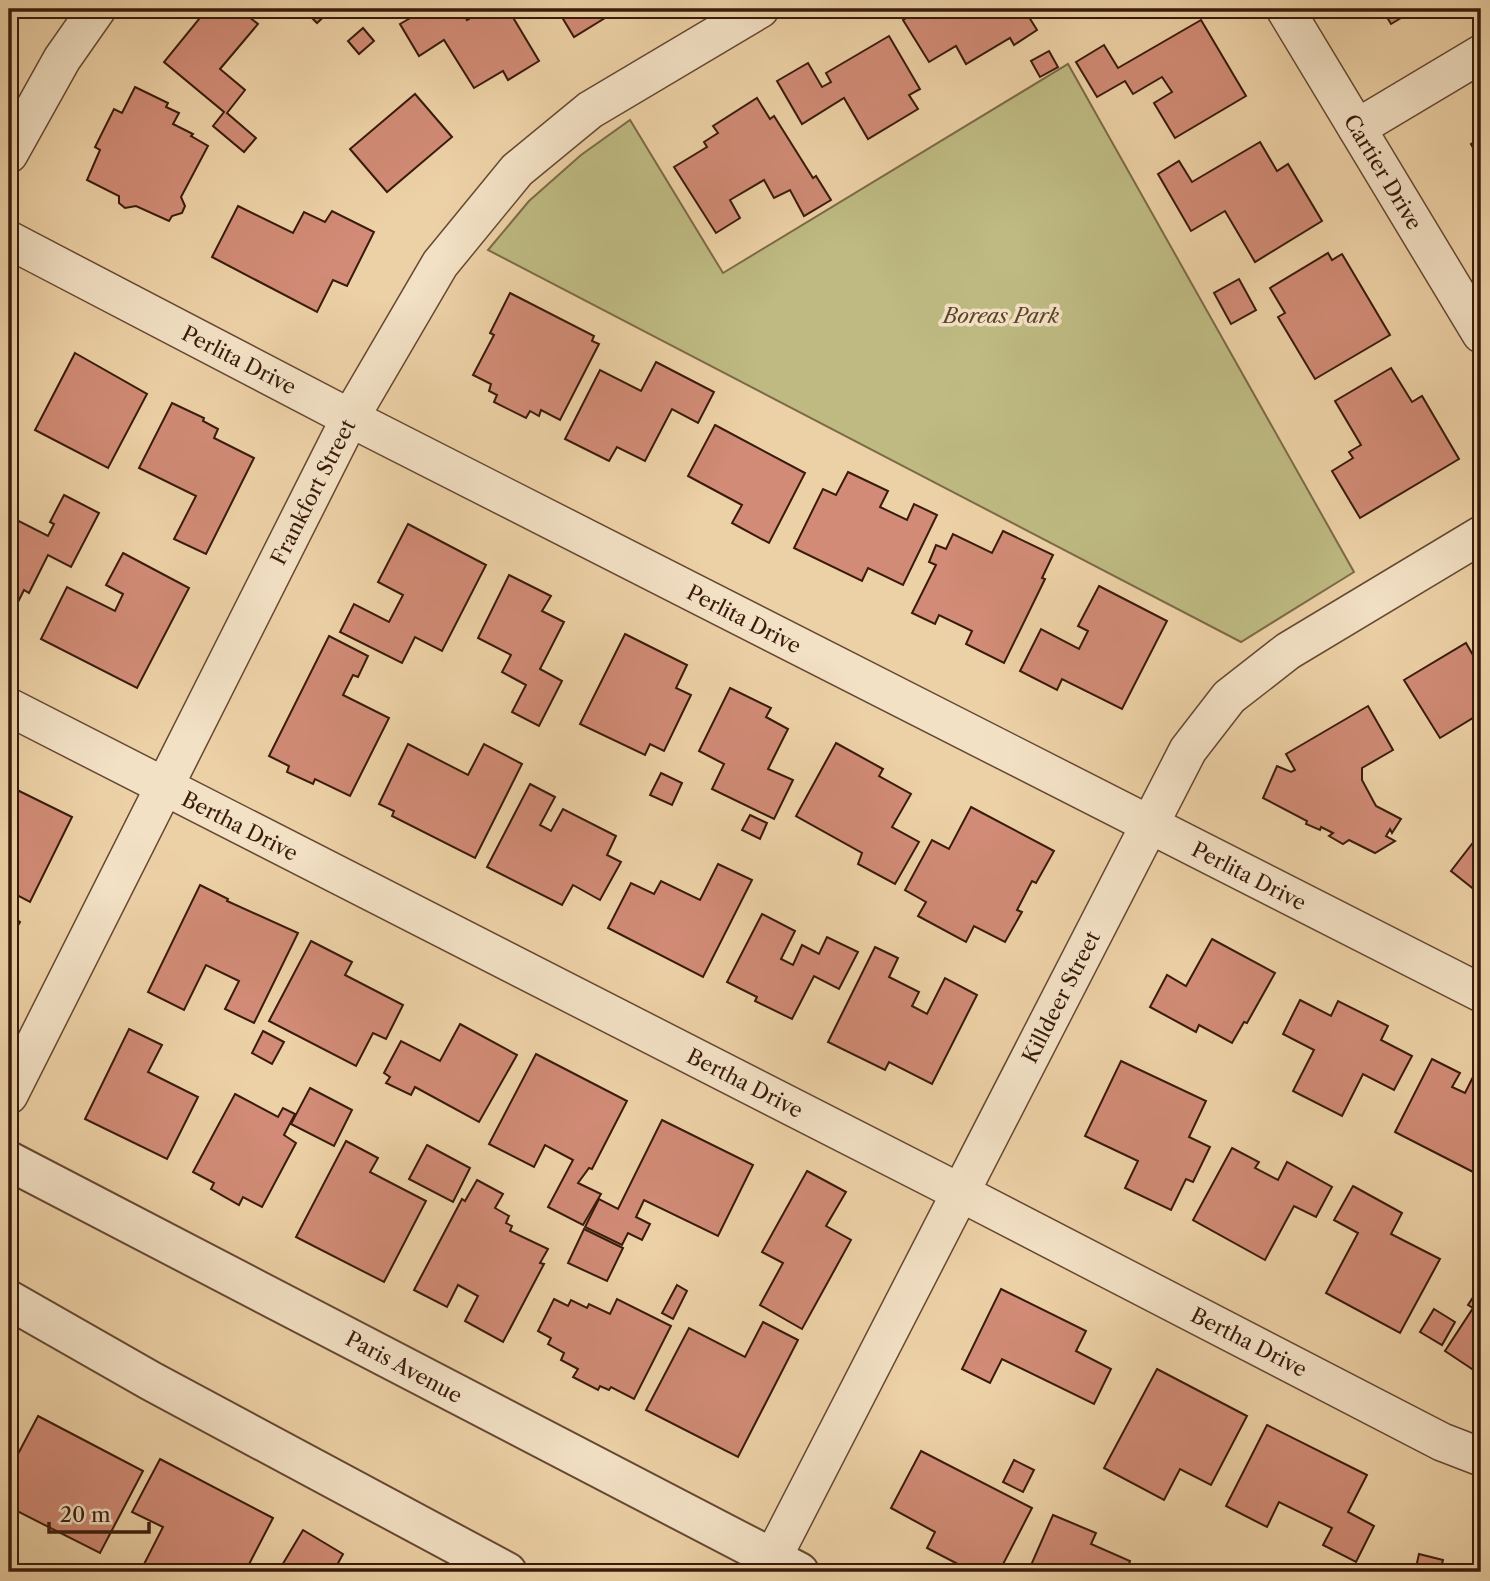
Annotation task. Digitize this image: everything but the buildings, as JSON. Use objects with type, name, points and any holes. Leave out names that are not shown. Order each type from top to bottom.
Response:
[{"type":"street","points":[[9,154],[62,60],[97,9]]},
{"type":"street","name":"Frankfort Street","points":[[9,1095],[350,418],[440,264],[517,170],[590,110],[760,9]]},
{"type":"street","name":"Cartier Drive","points":[[1285,9],[1481,334]]},
{"type":"street","points":[[1357,128],[1481,54]]},
{"type":"street","name":"Perlita Drive","points":[[9,240],[350,418],[1481,993]]},
{"type":"street","name":"Killdeer Street","points":[[780,1568],[959,1192],[1188,750],[1229,698],[1289,651],[1481,535]]},
{"type":"street","name":"Bertha Drive","points":[[9,707],[1442,1442],[1481,1457]]},
{"type":"street","name":"Paris Avenue","points":[[9,1161],[780,1568]]},
{"type":"street","points":[[9,1300],[152,1381],[507,1572]]},
{"type":"green space","name":"Boreas Park","points":[[1068,64],[1354,572],[1241,642],[488,250],[529,201],[581,155],[630,120],[723,273]]}]
